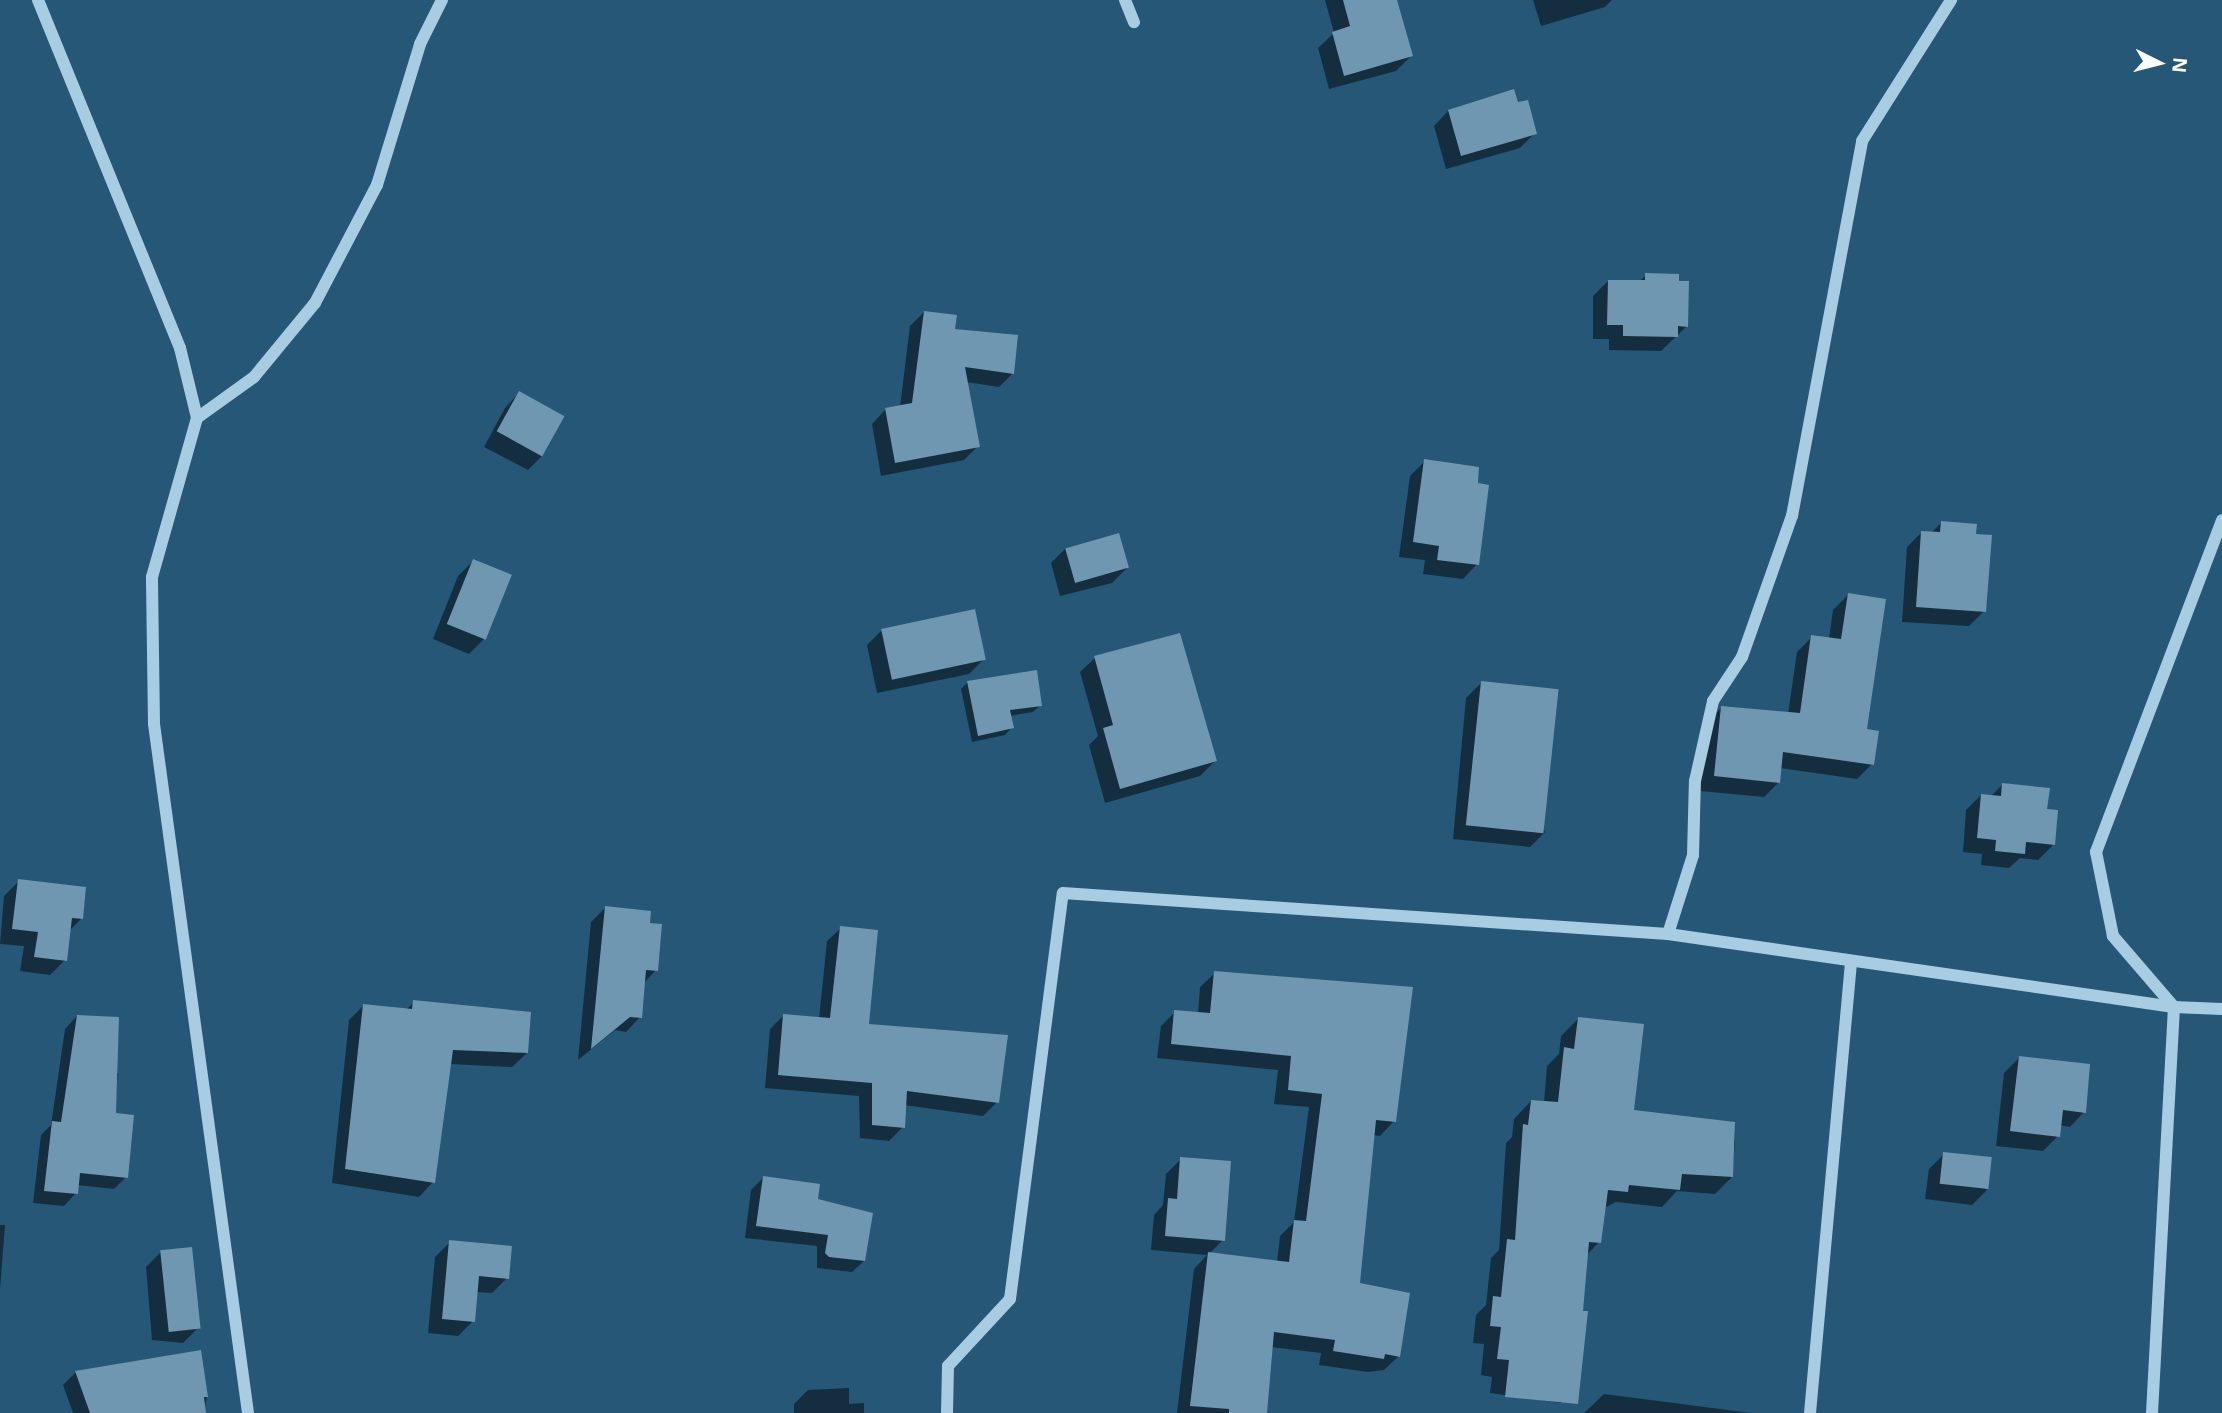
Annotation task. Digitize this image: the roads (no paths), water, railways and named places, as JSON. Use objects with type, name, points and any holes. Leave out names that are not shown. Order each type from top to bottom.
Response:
[{"type":"street","points":[[38,0],[180,348],[197,418],[152,578],[154,724],[248,1413]]},
{"type":"street","points":[[197,418],[254,377],[315,303],[377,186],[420,44],[442,0]]},
{"type":"street","points":[[1125,0],[1134,22]]},
{"type":"street","points":[[1668,934],[1693,855],[1695,781],[1713,701],[1742,657],[1792,516],[1861,141],[1951,0]]},
{"type":"street","points":[[2152,1413],[2174,1007],[2113,936],[2096,852],[2222,520]]},
{"type":"street","points":[[947,1413],[948,1366],[1010,1299],[1063,893],[1668,934],[2174,1007],[2222,1009]]},
{"type":"street","points":[[1810,1413],[1852,961]]}]
